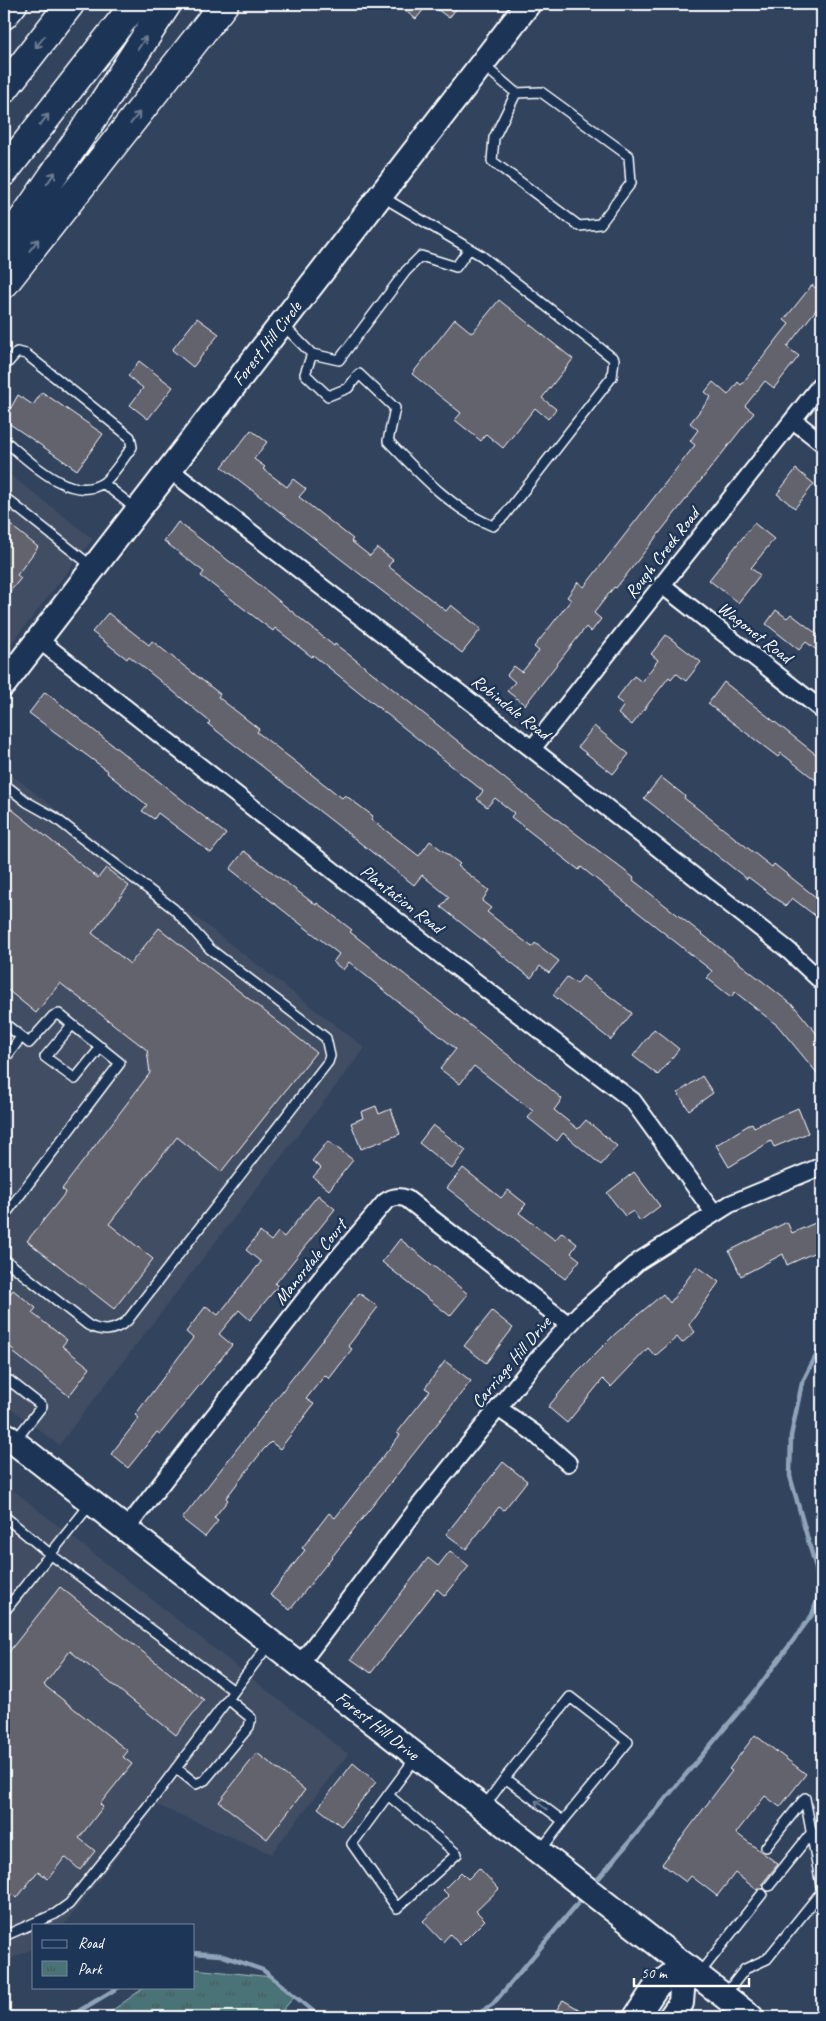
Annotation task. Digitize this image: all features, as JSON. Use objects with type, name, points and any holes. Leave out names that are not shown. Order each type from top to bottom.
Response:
[{"type":"highway","points":[[4,15],[13,4]]},
{"type":"highway","points":[[4,89],[70,4]]},
{"type":"highway","points":[[4,172],[135,4]]},
{"type":"highway","points":[[4,247],[101,106],[166,4]]},
{"type":"highway","points":[[4,284],[224,4]]},
{"type":"street","name":"Forest Hill Circle","points":[[4,684],[528,4]]},
{"type":"street","name":"Rough Creek Road","points":[[532,749],[822,383]]},
{"type":"street","points":[[793,420],[822,443]]},
{"type":"street","name":"Robindale Road","points":[[170,470],[532,749],[788,950],[822,982]]},
{"type":"street","name":"Wagonet Road","points":[[662,585],[822,710]]},
{"type":"street","name":"Plantation Road","points":[[39,640],[447,960],[633,1101],[714,1214]]},
{"type":"street","name":"Carriage Hill Drive","points":[[300,1664],[419,1506],[498,1408],[569,1325],[639,1261],[730,1204],[822,1166]]},
{"type":"street","name":"Manordale Court","points":[[126,1529],[326,1272],[384,1202],[391,1198],[400,1196],[407,1199],[569,1325]]},
{"type":"street","points":[[498,1408],[534,1433],[568,1463]]},
{"type":"street","name":"Forest Hill Drive","points":[[9,1438],[751,2017]]},
{"type":"street","points":[[636,2017],[656,1987],[691,1970]]},
{"type":"street","points":[[671,2017],[681,2003],[691,1970]]},
{"type":"lane","points":[[482,64],[516,93],[541,92],[628,156],[632,183],[600,224],[579,226],[492,161],[494,138],[516,93]]},
{"type":"lane","points":[[312,354],[305,374],[328,396],[348,388],[359,374],[395,408],[388,441],[417,471],[475,519],[493,526],[504,516],[612,377],[614,358],[482,256],[381,196]]},
{"type":"lane","points":[[282,324],[312,354],[339,360],[406,271],[421,256],[456,267],[469,249]]},
{"type":"lane","points":[[4,366],[17,352],[26,354],[130,437],[132,447],[103,483],[82,489],[70,487],[49,476],[4,440]]},
{"type":"lane","points":[[103,483],[138,511]]},
{"type":"lane","points":[[4,497],[94,568]]},
{"type":"lane","points":[[4,784],[27,802],[54,817],[174,909],[210,949],[326,1038],[330,1056],[322,1070],[122,1325],[109,1330],[96,1330],[7,1262],[4,1273]]},
{"type":"lane","points":[[4,1024],[29,1043],[32,1042],[56,1014],[72,1024],[118,1060],[119,1067],[4,1216]]},
{"type":"lane","points":[[72,1024],[45,1057],[74,1079],[101,1047]]},
{"type":"lane","points":[[4,1060],[21,1037]]},
{"type":"lane","points":[[6,1382],[42,1406],[9,1438]]},
{"type":"lane","points":[[4,1612],[92,1502]]},
{"type":"lane","points":[[4,1516],[50,1554],[234,1690]]},
{"type":"lane","points":[[4,1936],[55,1914],[69,1904],[176,1768],[271,1642]]},
{"type":"lane","points":[[483,1808],[570,1697],[628,1742],[540,1852]]},
{"type":"lane","points":[[176,1768],[196,1784],[205,1780],[250,1727],[251,1718],[228,1699]]},
{"type":"lane","points":[[388,1795],[457,1854],[398,1908],[352,1844],[388,1795],[417,1756]]},
{"type":"lane","points":[[505,1778],[563,1822]]},
{"type":"lane","points":[[724,1996],[745,1969],[768,1959],[822,1891],[805,1798],[766,1848]]},
{"type":"lane","points":[[769,1886],[812,1832]]},
{"type":"lane","points":[[691,1970],[762,1894]]},
{"type":"shaded area","points":[[4,470],[93,539],[4,653]]},
{"type":"shaded area","points":[[4,769],[365,1048],[59,1445],[4,1403]]},
{"type":"shaded area","points":[[4,1483],[348,1754],[271,1854],[157,1805],[65,1924],[32,1924],[32,1949],[4,1962]]},
{"type":"green space","points":[[195,1969],[272,1977],[294,1997],[277,2017],[103,2017],[144,1988],[195,1988]]},
{"type":"building","points":[[396,4],[428,4],[416,19]]},
{"type":"building","points":[[430,4],[460,4],[449,18]]},
{"type":"building","points":[[812,285],[822,293],[822,302],[787,347],[799,356],[774,388],[765,381],[745,406],[754,413],[616,588],[614,587],[594,613],[601,619],[591,632],[586,627],[525,705],[507,691],[515,682],[507,675],[514,666],[522,672],[539,651],[534,647],[571,600],[567,597],[578,582],[584,587],[695,445],[690,441],[698,430],[690,423],[711,397],[705,392],[713,382],[728,395],[738,382],[741,385],[789,324],[784,320]]},
{"type":"building","points":[[499,300],[573,359],[542,398],[556,409],[548,419],[535,408],[503,448],[486,434],[481,441],[455,420],[461,413],[412,374],[455,319],[472,333]]},
{"type":"building","points":[[197,318],[219,334],[193,367],[172,350]]},
{"type":"building","points":[[139,361],[173,387],[148,419],[130,405],[143,388],[128,376]]},
{"type":"building","points":[[42,392],[103,434],[77,470],[4,420],[18,395],[33,405]]},
{"type":"building","points":[[251,430],[267,442],[254,459],[265,467],[263,469],[287,487],[293,479],[306,489],[299,497],[353,539],[351,541],[370,556],[377,548],[393,560],[388,566],[446,611],[451,605],[481,629],[462,653],[222,467]]},
{"type":"building","points":[[796,469],[814,484],[795,508],[777,494]]},
{"type":"building","points":[[4,520],[38,547],[17,575],[21,578],[4,599]]},
{"type":"building","points":[[178,522],[251,578],[334,646],[335,644],[374,674],[519,790],[634,878],[633,880],[794,1006],[822,1040],[822,1079],[778,1026],[735,992],[731,997],[707,978],[712,971],[581,867],[579,870],[511,817],[514,813],[495,798],[487,807],[477,799],[483,791],[313,655],[312,657],[275,628],[273,631],[201,576],[204,572],[164,541]]},
{"type":"building","points":[[754,523],[774,539],[751,568],[760,575],[738,603],[709,580]]},
{"type":"building","points":[[776,610],[787,618],[791,614],[822,638],[822,654],[806,642],[799,650],[766,624]]},
{"type":"building","points":[[108,613],[149,645],[152,641],[220,694],[218,697],[259,729],[257,732],[342,798],[345,795],[373,816],[371,819],[419,856],[430,841],[460,864],[458,866],[489,890],[482,901],[491,908],[487,912],[532,947],[535,943],[559,961],[549,973],[540,966],[531,978],[441,907],[449,897],[422,875],[414,885],[208,724],[210,722],[129,656],[127,659],[92,632]]},
{"type":"building","points":[[666,635],[701,662],[686,681],[676,673],[671,679],[669,677],[632,725],[618,714],[624,705],[616,699],[634,676],[642,682],[658,660],[651,654]]},
{"type":"building","points":[[724,682],[822,759],[822,785],[781,753],[778,757],[708,704]]},
{"type":"building","points":[[45,692],[226,834],[211,853],[158,813],[154,819],[142,811],[147,805],[107,773],[108,771],[29,713]]},
{"type":"building","points":[[594,726],[629,754],[613,774],[578,747]]},
{"type":"building","points":[[661,777],[685,796],[684,798],[772,867],[774,864],[822,902],[822,921],[792,898],[786,906],[748,877],[747,879],[644,798]]},
{"type":"building","points":[[4,803],[98,878],[106,868],[129,886],[92,933],[130,964],[159,928],[316,1052],[221,1172],[177,1137],[109,1224],[153,1259],[114,1309],[27,1241],[66,1192],[62,1189],[150,1073],[147,1050],[60,983],[36,1013],[4,987]]},
{"type":"building","points":[[244,851],[352,930],[350,932],[544,1083],[562,1099],[554,1110],[578,1129],[586,1120],[617,1146],[601,1165],[563,1133],[557,1141],[528,1118],[533,1111],[474,1066],[460,1084],[440,1069],[456,1049],[349,962],[343,970],[333,962],[339,954],[230,869]]},
{"type":"building","points":[[583,976],[632,1013],[611,1040],[553,995],[567,977],[577,984]]},
{"type":"building","points":[[654,1029],[679,1049],[658,1075],[633,1056]]},
{"type":"building","points":[[702,1076],[713,1093],[689,1110],[678,1093]]},
{"type":"building","points":[[376,1106],[379,1114],[391,1109],[400,1134],[361,1149],[351,1123],[363,1118],[361,1112]]},
{"type":"building","points":[[798,1108],[808,1133],[774,1147],[771,1141],[729,1167],[716,1145],[752,1123],[754,1127]]},
{"type":"building","points":[[433,1125],[466,1150],[452,1169],[419,1143]]},
{"type":"building","points":[[328,1141],[353,1160],[329,1190],[313,1177],[321,1168],[312,1161]]},
{"type":"building","points":[[463,1168],[501,1198],[508,1190],[526,1204],[519,1213],[555,1240],[562,1232],[577,1244],[571,1253],[580,1260],[565,1279],[447,1188]]},
{"type":"building","points":[[634,1172],[660,1206],[640,1221],[633,1211],[625,1216],[607,1193]]},
{"type":"building","points":[[318,1195],[335,1209],[275,1284],[278,1286],[250,1320],[239,1310],[219,1334],[232,1345],[160,1434],[157,1432],[128,1468],[111,1454],[139,1418],[135,1415],[193,1338],[186,1332],[206,1306],[218,1315],[261,1262],[246,1250],[260,1232],[271,1241],[278,1232],[284,1237]]},
{"type":"building","points":[[822,1220],[822,1249],[787,1265],[783,1254],[741,1276],[729,1251],[787,1222],[792,1233]]},
{"type":"building","points":[[400,1239],[468,1294],[450,1316],[382,1262]]},
{"type":"building","points":[[697,1266],[719,1282],[689,1325],[695,1332],[682,1343],[677,1337],[655,1356],[648,1348],[611,1387],[603,1379],[567,1423],[548,1407],[576,1373],[615,1334],[663,1294],[670,1303]]},
{"type":"building","points":[[13,1290],[36,1308],[32,1313],[67,1340],[62,1346],[90,1368],[69,1396],[14,1353],[15,1351],[4,1342],[4,1302]]},
{"type":"building","points":[[359,1293],[378,1307],[348,1346],[352,1349],[329,1379],[325,1375],[306,1399],[314,1404],[280,1449],[271,1442],[263,1450],[226,1498],[228,1500],[214,1518],[218,1521],[205,1537],[182,1519]]},
{"type":"building","points":[[492,1311],[513,1328],[486,1363],[464,1346]]},
{"type":"building","points":[[445,1361],[471,1381],[290,1610],[270,1595],[305,1550],[302,1548],[329,1513],[335,1518],[400,1435],[397,1433],[430,1391],[425,1388]]},
{"type":"building","points":[[503,1462],[527,1481],[504,1510],[499,1507],[466,1549],[446,1534]]},
{"type":"building","points":[[450,1551],[469,1566],[445,1596],[437,1589],[371,1673],[351,1659],[428,1558],[438,1566]]},
{"type":"building","points":[[60,1587],[204,1700],[176,1735],[70,1651],[44,1685],[128,1751],[123,1757],[132,1764],[100,1804],[103,1807],[79,1838],[95,1851],[80,1870],[65,1857],[48,1879],[38,1871],[17,1898],[4,1888],[4,1658]]},
{"type":"building","points":[[755,1735],[806,1774],[780,1807],[765,1796],[736,1833],[778,1864],[757,1890],[735,1873],[717,1896],[691,1876],[686,1882],[662,1864],[732,1771],[729,1769]]},
{"type":"building","points":[[257,1753],[305,1790],[267,1839],[219,1802]]},
{"type":"building","points":[[353,1763],[376,1782],[341,1826],[318,1808]]},
{"type":"building","points":[[479,1868],[499,1889],[476,1911],[485,1920],[460,1945],[450,1934],[443,1942],[423,1921],[449,1896],[443,1890],[461,1872],[468,1879]]},
{"type":"building","points":[[563,2000],[592,2017],[552,2017]]},
{"type":"waterway","points":[[593,1885],[751,1697],[812,1615],[820,1592],[816,1568],[790,1476],[791,1436],[802,1383],[822,1344]]},
{"type":"waterway","points":[[474,2017],[493,2004],[583,1897]]},
{"type":"waterway","points":[[195,1953],[220,1955],[263,1970],[320,2017]]},
{"type":"waterway","points":[[69,2017],[117,1988]]}]
